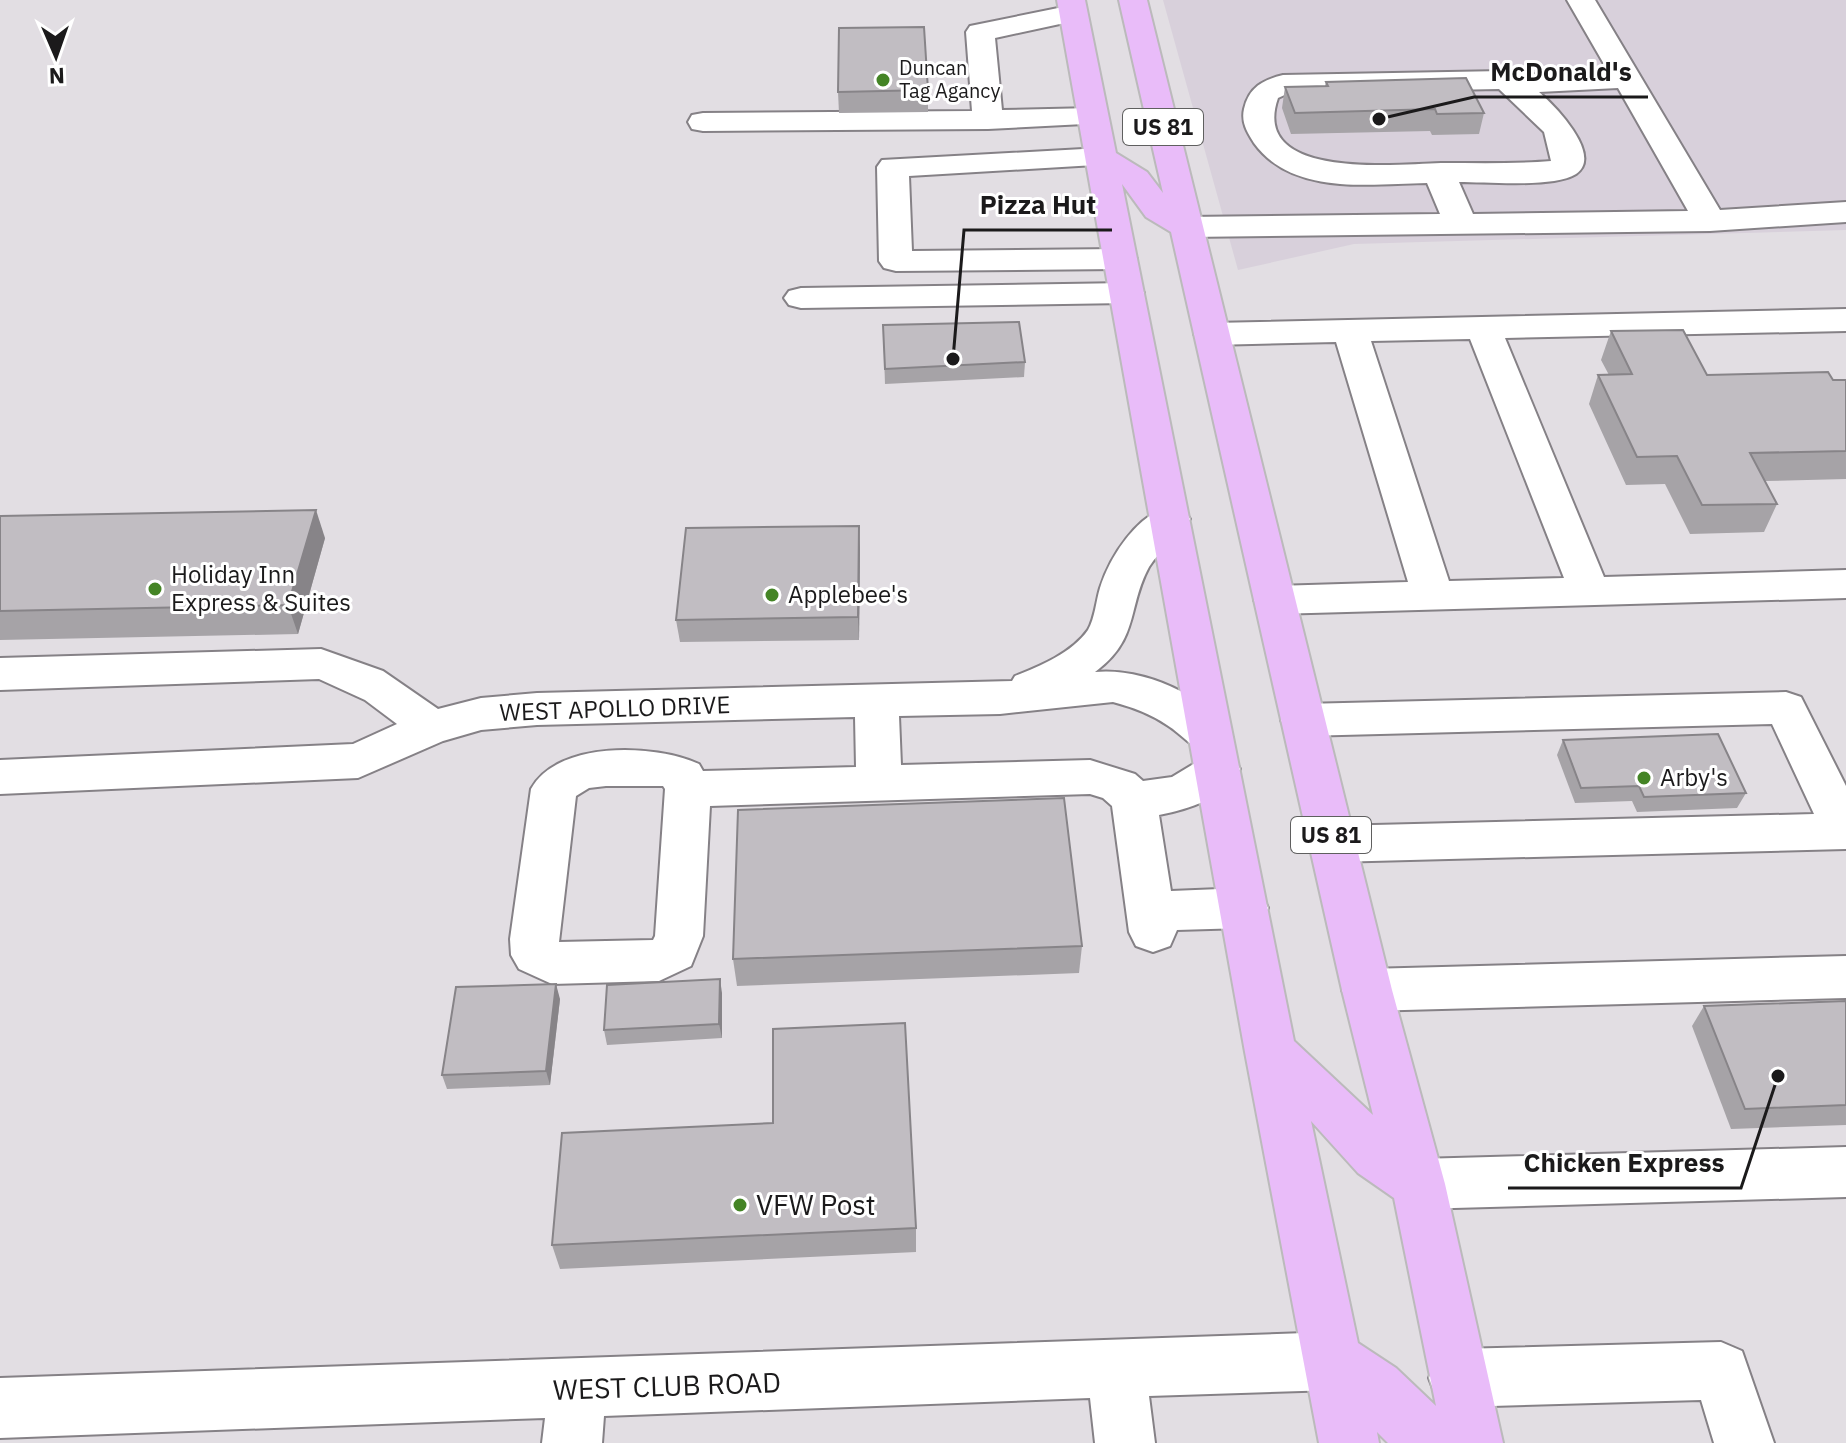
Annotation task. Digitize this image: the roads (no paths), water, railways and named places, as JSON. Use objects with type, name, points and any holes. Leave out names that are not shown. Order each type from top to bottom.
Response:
[{"type":"main road","name":"US 81","points":[[1133,0],[1367,990],[1418,1184],[1473,1443]]},
{"type":"main road","name":"US 81","points":[[1072,7],[1271,1052],[1349,1443]]},
{"type":"main road","points":[[1101,157],[1136,179],[1158,210],[1187,227]]},
{"type":"main road","points":[[1271,1052],[1331,1106],[1377,1156],[1418,1184]]},
{"type":"main road","points":[[1334,1361],[1375,1389],[1431,1443]]},
{"type":"street","points":[[1581,0],[1710,221]]},
{"type":"street","points":[[988,120],[980,32],[1072,7]]},
{"type":"street","points":[[1513,84],[1628,79]]},
{"type":"street","points":[[1503,80],[1513,84],[1563,135],[1569,153],[1567,166],[1555,171],[1439,173],[1336,174],[1304,165],[1279,150],[1263,133],[1258,120],[1265,93],[1283,84],[1503,80]]},
{"type":"street","points":[[703,122],[1093,117]]},
{"type":"street","points":[[1101,157],[893,167],[896,261],[1123,276]]},
{"type":"street","points":[[1439,173],[1461,224]]},
{"type":"street","points":[[1187,227],[1710,221],[1846,212]]},
{"type":"street","points":[[801,298],[1123,276]]},
{"type":"street","points":[[1212,334],[1846,320]]},
{"type":"street","points":[[1483,328],[1590,591]]},
{"type":"street","points":[[1350,331],[1433,596]]},
{"type":"street","name":"WEST APOLLO DRIVE","points":[[1000,698],[1046,681],[1088,656],[1109,630],[1116,596],[1140,549],[1170,519]]},
{"type":"street","points":[[1275,600],[1846,584]]},
{"type":"street","points":[[0,674],[321,664],[363,677],[402,703],[430,728]]},
{"type":"street","name":"WEST APOLLO DRIVE","points":[[0,777],[358,761],[430,728],[481,714],[537,709],[1000,698],[1113,686],[1144,694],[1184,714],[1214,754]]},
{"type":"street","points":[[876,701],[879,783]]},
{"type":"street","points":[[1303,720],[1786,708],[1845,831],[1333,844]]},
{"type":"street","points":[[688,789],[1090,777],[1107,780],[1134,799],[1162,797],[1195,789],[1214,754]]},
{"type":"street","points":[[668,769],[683,776],[688,789],[679,936],[674,952],[659,960],[552,963],[536,955],[534,939],[554,789],[562,780],[578,771],[668,769]]},
{"type":"street","points":[[1134,799],[1152,922],[1244,908]]},
{"type":"street","points":[[1367,990],[1846,977]]},
{"type":"street","points":[[1418,1184],[1846,1172]]},
{"type":"street","name":"WEST CLUB ROAD","points":[[17,1419],[575,1416],[1116,1368],[1334,1361]]},
{"type":"street","points":[[1116,1368],[1125,1443]]},
{"type":"street","points":[[1458,1378],[1721,1371],[1744,1443]]},
{"type":"place","name":"Duncan Tag Agancy","points":[[883,80]]},
{"type":"place","name":"McDonald's","points":[[1379,119]]},
{"type":"place","name":"Pizza Hut","points":[[953,359]]},
{"type":"place","name":"Holiday Inn Express & Suites","points":[[155,589]]},
{"type":"place","name":"Applebee's","points":[[772,595]]},
{"type":"place","name":"Arby's","points":[[1644,778]]},
{"type":"place","name":"Chicken Express","points":[[1778,1076]]},
{"type":"place","name":"VFW Post","points":[[740,1205]]}]
